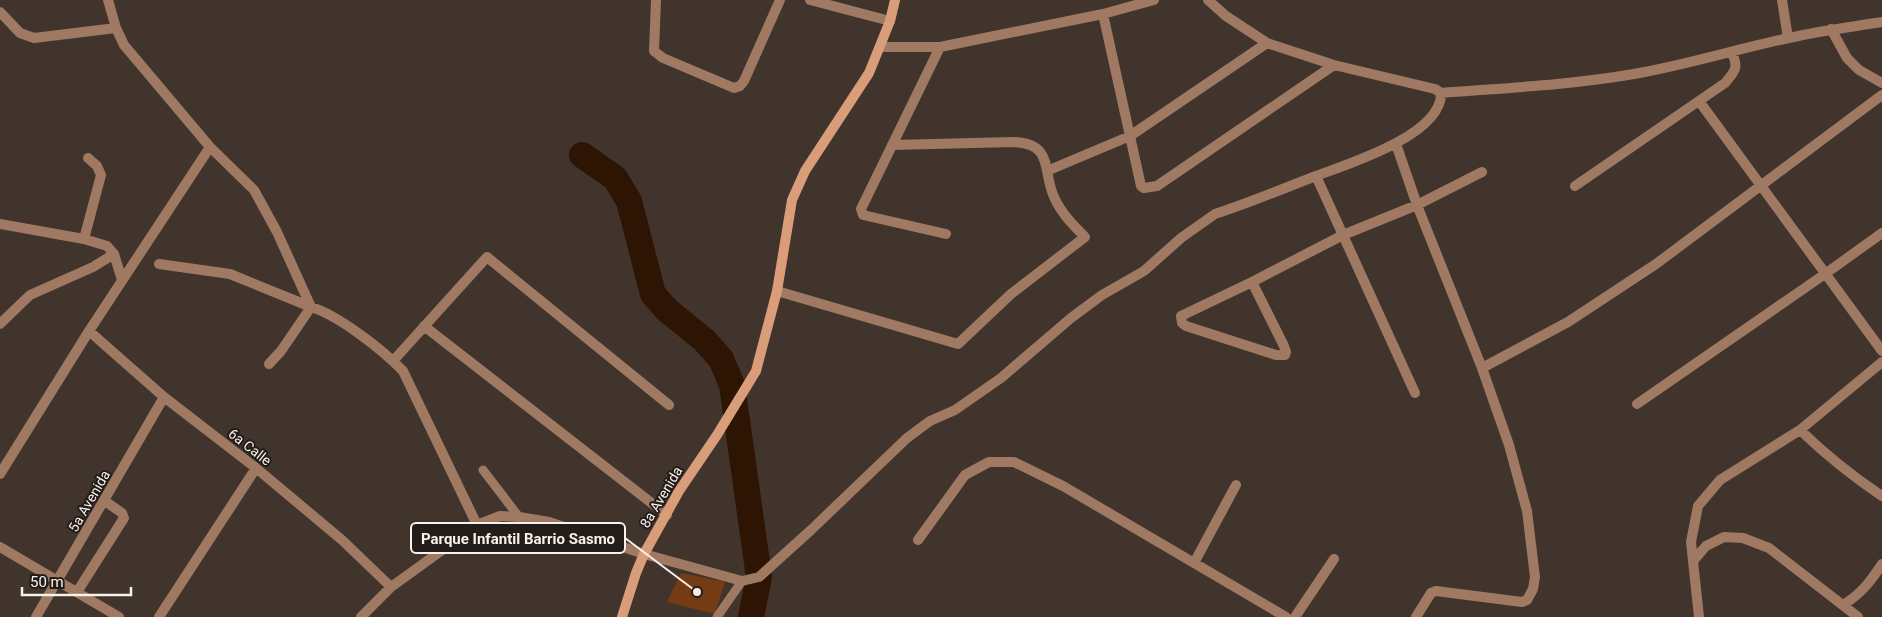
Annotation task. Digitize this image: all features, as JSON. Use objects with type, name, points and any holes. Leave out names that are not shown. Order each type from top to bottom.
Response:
[{"type":"street","points":[[108,0],[116,28],[124,45],[210,147],[254,190],[278,232],[311,307]]},
{"type":"street","points":[[656,0],[654,51],[663,58],[734,88],[740,86],[744,81],[780,0]]},
{"type":"street","points":[[810,0],[890,21]]},
{"type":"street","name":"8a Avenida","points":[[622,617],[636,572],[644,554],[679,491],[744,393],[756,371],[778,291],[792,200],[805,171],[869,73],[890,21],[895,0]]},
{"type":"street","points":[[880,47],[940,47],[1103,14],[1154,0]]},
{"type":"street","points":[[1208,0],[1226,16],[1267,43],[1334,65],[1435,89],[1441,93],[1568,82],[1633,74],[1831,29],[1882,22]]},
{"type":"street","points":[[1782,0],[1788,38]]},
{"type":"street","points":[[0,12],[20,33],[34,38],[116,28]]},
{"type":"street","points":[[1103,14],[1141,186],[1144,188],[1149,189],[1157,186],[1334,65]]},
{"type":"street","points":[[1831,29],[1847,58],[1859,70],[1882,83]]},
{"type":"street","points":[[1047,171],[1130,136],[1267,43]]},
{"type":"street","points":[[940,47],[861,209],[863,215],[946,234]]},
{"type":"street","points":[[1575,186],[1725,83],[1736,69],[1737,63],[1732,53]]},
{"type":"street","points":[[360,617],[391,587],[478,525],[500,516],[549,522],[644,554],[742,581],[759,577],[907,438],[930,421],[955,410],[1001,378],[1071,318],[1102,295],[1144,271],[1180,238],[1199,224],[1215,214],[1341,168],[1396,144],[1433,116],[1439,107],[1441,93]]},
{"type":"street","points":[[1482,368],[1568,322],[1656,264],[1882,95]]},
{"type":"street","points":[[1699,101],[1882,351]]},
{"type":"street","points":[[778,291],[958,344],[1011,294],[1085,237],[1064,214],[1051,190],[1046,162],[1042,153],[1033,146],[1023,143],[892,145]]},
{"type":"street","points":[[1396,144],[1417,205],[1482,368],[1509,445],[1527,511],[1535,583],[1530,596],[1522,602],[1436,591],[1431,593],[1416,617]]},
{"type":"street","points":[[0,474],[89,331],[210,147]]},
{"type":"street","points":[[84,239],[101,175],[97,166],[88,158]]},
{"type":"street","points":[[1252,282],[1284,346],[1285,355],[1276,355],[1186,326],[1182,323],[1181,316],[1343,235],[1417,205],[1482,172]]},
{"type":"street","points":[[1316,176],[1415,393]]},
{"type":"street","points":[[0,224],[84,239],[107,246],[114,254],[122,280]]},
{"type":"street","points":[[1637,404],[1882,233]]},
{"type":"street","points":[[0,324],[30,295],[93,267],[114,254]]},
{"type":"street","points":[[393,361],[487,257],[669,405]]},
{"type":"street","points":[[159,264],[230,274],[311,307],[323,310],[356,332],[393,361],[403,371],[478,525]]},
{"type":"street","points":[[269,364],[281,351],[311,307]]},
{"type":"street","points":[[424,326],[667,515]]},
{"type":"street","name":"6a Calle","points":[[89,331],[164,398],[256,468],[342,540],[391,587]]},
{"type":"street","points":[[1699,617],[1691,542],[1698,506],[1720,480],[1800,430],[1882,362]]},
{"type":"street","name":"5a Avenida","points":[[36,617],[164,398]]},
{"type":"street","points":[[1800,430],[1828,457],[1882,496]]},
{"type":"street","points":[[918,540],[965,475],[989,462],[1014,462],[1063,486],[1286,617]]},
{"type":"street","points":[[159,617],[256,468]]},
{"type":"street","points":[[1194,563],[1236,485]]},
{"type":"street","points":[[77,592],[124,518],[122,512],[105,501]]},
{"type":"street","points":[[1693,561],[1706,546],[1724,538],[1743,538],[1769,548],[1858,617]]},
{"type":"street","points":[[0,547],[120,617]]},
{"type":"street","points":[[1295,617],[1334,559]]},
{"type":"street","points":[[1843,605],[1857,596],[1867,586],[1882,564]]},
{"type":"lane","points":[[483,470],[519,517]]},
{"type":"lane","points":[[717,617],[742,581]]},
{"type":"shaded area","points":[[681,573],[725,582],[715,614],[667,602]]},
{"type":"waterway","points":[[582,155],[615,178],[629,201],[653,294],[667,310],[704,340],[721,359],[732,385],[759,577],[751,617]]},
{"type":"place","name":"Parque Infantil Barrio Sasmo","points":[[697,592]]}]
